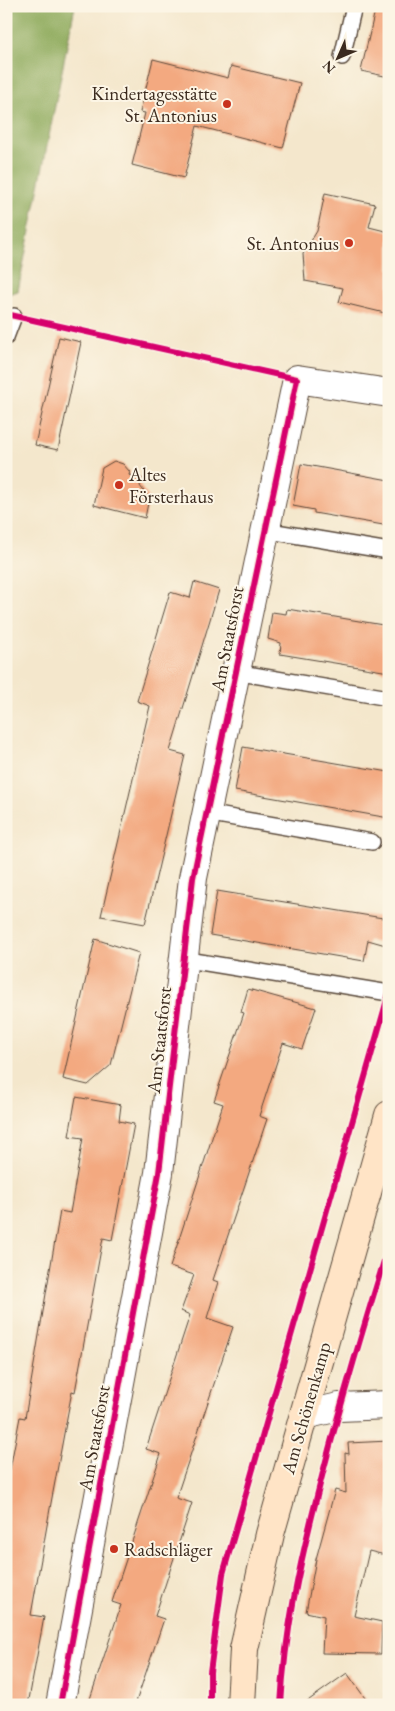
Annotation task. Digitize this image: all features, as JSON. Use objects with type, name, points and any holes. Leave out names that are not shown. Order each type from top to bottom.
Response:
[{"type":"main road","name":"Am Schönenkamp","points":[[242,1705],[244,1649],[270,1534],[389,1115]]},
{"type":"street","name":"Am Staatsforst","points":[[60,1705],[159,1173],[182,959],[193,878],[297,379],[388,388]]},
{"type":"street","points":[[304,1415],[339,1407],[389,1405]]},
{"type":"lane","points":[[342,57],[354,6]]},
{"type":"lane","points":[[6,336],[14,316]]},
{"type":"lane","points":[[264,530],[389,551]]},
{"type":"lane","name":"Am Staatsforst","points":[[235,672],[389,698]]},
{"type":"lane","points":[[206,813],[372,842]]},
{"type":"lane","points":[[182,959],[389,993]]},
{"type":"green space","points":[[6,6],[75,6],[18,291],[6,295]]},
{"type":"building","points":[[376,6],[389,6],[389,77],[361,71]]},
{"type":"building","points":[[153,59],[228,78],[231,66],[300,83],[283,148],[197,126],[184,178],[132,165],[145,113],[140,112]]},
{"type":"building","name":"St. Antonius","points":[[325,193],[375,204],[369,227],[389,232],[389,314],[339,302],[343,288],[305,281],[303,254],[317,231]]},
{"type":"building","points":[[59,337],[81,342],[58,450],[35,445]]},
{"type":"building","name":"Altes Försterhaus","points":[[114,461],[123,464],[130,472],[129,475],[142,478],[140,486],[149,498],[145,518],[94,505],[102,468]]},
{"type":"building","points":[[301,464],[389,480],[389,526],[314,513],[314,510],[293,506]]},
{"type":"building","points":[[194,582],[219,590],[170,751],[185,755],[145,924],[101,916],[150,706],[137,701],[170,592],[190,598]]},
{"type":"building","points":[[287,609],[389,626],[389,672],[280,654],[281,643],[268,639],[272,612],[286,614]]},
{"type":"building","points":[[243,747],[389,772],[389,818],[235,791]]},
{"type":"building","points":[[217,891],[389,919],[389,946],[368,940],[364,961],[210,935]]},
{"type":"building","points":[[95,939],[139,953],[111,1065],[88,1085],[63,1079]]},
{"type":"building","points":[[248,989],[316,1008],[302,1049],[283,1043],[259,1116],[267,1119],[213,1280],[218,1282],[207,1318],[233,1327],[176,1498],[192,1503],[155,1616],[164,1619],[135,1705],[88,1705],[121,1605],[112,1602],[161,1454],[146,1449],[190,1315],[181,1311],[194,1275],[170,1267],[223,1104],[214,1101],[244,1013],[241,1012]]},
{"type":"building","points":[[76,1097],[121,1105],[119,1121],[134,1124],[112,1240],[103,1238],[75,1392],[72,1391],[51,1503],[31,1615],[44,1617],[28,1705],[6,1705],[6,1490],[20,1417],[25,1418],[60,1211],[70,1213],[83,1138],[69,1136]]},
{"type":"building","points":[[389,1441],[389,1556],[369,1551],[354,1616],[382,1622],[381,1654],[322,1653],[324,1616],[306,1612],[316,1559],[335,1490],[346,1493],[345,1453],[349,1454],[348,1443]]},
{"type":"building","points":[[347,1673],[370,1705],[302,1705]]},
{"type":"cycle path","points":[[6,314],[297,379],[193,878],[159,1173],[60,1705]]},
{"type":"cycle path","points":[[210,1705],[210,1672],[223,1574],[389,993]]},
{"type":"cycle path","points":[[281,1705],[289,1625],[304,1548],[342,1401],[389,1245]]},
{"type":"place","name":"Kindertagesstätte St. Antonius","points":[[227,104]]},
{"type":"place","name":"St. Antonius","points":[[349,243]]},
{"type":"place","name":"Altes Försterhaus","points":[[119,485]]},
{"type":"place","name":"Radschläger","points":[[114,1549]]}]
